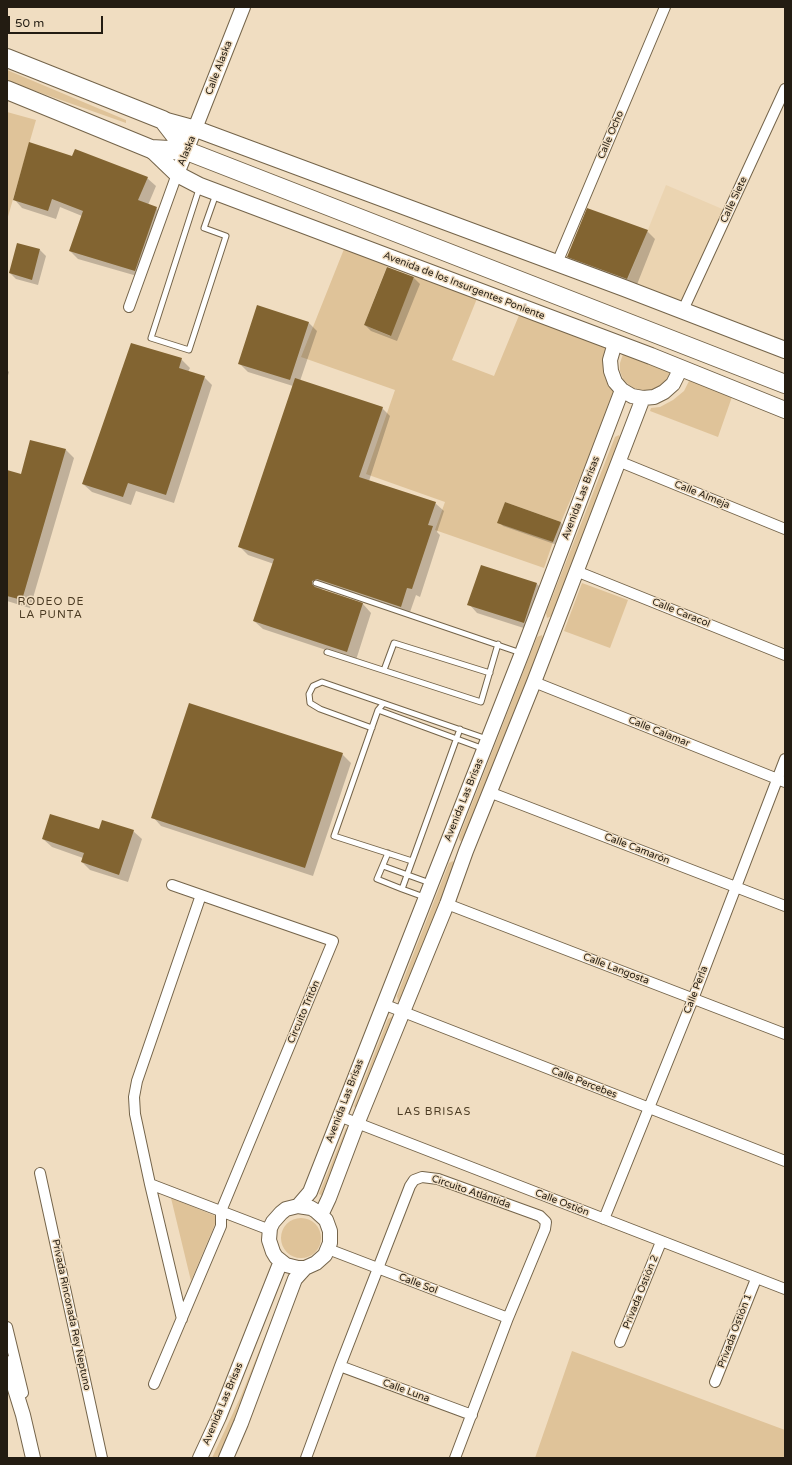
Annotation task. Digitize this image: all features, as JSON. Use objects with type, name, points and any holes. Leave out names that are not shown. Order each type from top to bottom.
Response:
[{"type":"highway","points":[[7,58],[163,120],[186,151]]},
{"type":"highway","name":"Avenida de los Insurgentes Poniente","points":[[7,90],[151,149],[186,151],[785,384]]},
{"type":"main road","points":[[163,120],[196,129],[683,310],[785,350]]},
{"type":"main road","name":"Avenida de los Insurgentes Poniente","points":[[151,149],[177,174],[200,186],[681,368],[785,410]]},
{"type":"street","name":"Calle Alaska","points":[[196,129],[243,7]]},
{"type":"street","name":"Calle Ocho","points":[[557,263],[665,7]]},
{"type":"street","name":"Calle Siete","points":[[683,310],[785,89]]},
{"type":"street","name":"Alaska","points":[[177,174],[196,129]]},
{"type":"street","points":[[130,308],[177,174]]},
{"type":"street","points":[[615,343],[610,360],[611,371],[615,382],[622,390],[632,396],[643,398],[654,397],[664,392],[673,384],[681,368]]},
{"type":"street","name":"Avenida Las Brisas","points":[[270,1230],[273,1222],[281,1213],[292,1207],[298,1206],[310,1192],[522,653],[622,390]]},
{"type":"street","name":"Avenida Las Brisas","points":[[321,1215],[447,904],[466,851],[534,682],[643,398]]},
{"type":"street","points":[[610,422],[630,431]]},
{"type":"street","name":"Calle Almeja","points":[[618,461],[785,529]]},
{"type":"street","name":"Calle Caracol","points":[[576,571],[785,655]]},
{"type":"street","name":"Calle Calamar","points":[[534,682],[781,780]]},
{"type":"street","name":"Calle Perla","points":[[604,1219],[650,1108],[735,887],[781,780],[785,759]]},
{"type":"street","name":"Calle Camarón","points":[[489,792],[785,906]]},
{"type":"street","points":[[447,843],[466,851]]},
{"type":"street","name":"Circuito Tritón","points":[[154,1384],[221,1226],[221,1211],[333,942],[172,885]]},
{"type":"street","points":[[182,1319],[150,1184],[135,1114],[134,1097],[137,1080],[201,896]]},
{"type":"street","name":"Calle Langosta","points":[[447,904],[785,1034]]},
{"type":"street","name":"Calle Percebes","points":[[383,1004],[785,1161]]},
{"type":"street","name":"Calle Ostión","points":[[339,1116],[785,1289]]},
{"type":"street","name":"Privada Rinconada Rey Neptuno","points":[[40,1173],[102,1458]]},
{"type":"street","name":"Circuito Atlántida","points":[[306,1458],[410,1186],[414,1180],[422,1176],[438,1179],[540,1216],[546,1222],[546,1229],[508,1318],[455,1458]]},
{"type":"street","points":[[150,1184],[270,1230],[270,1246],[281,1261],[292,1267],[305,1268],[321,1260],[330,1243],[330,1231],[326,1220],[321,1215],[311,1208],[298,1206]]},
{"type":"street","name":"Privada Ostión 2","points":[[620,1342],[661,1242]]},
{"type":"street","name":"Calle Sol","points":[[328,1249],[508,1318]]},
{"type":"street","name":"Avenida Las Brisas","points":[[200,1458],[219,1417],[281,1261]]},
{"type":"street","points":[[226,1458],[241,1423],[295,1279],[305,1268]]},
{"type":"street","name":"Privada Ostión 1","points":[[715,1382],[756,1279]]},
{"type":"street","points":[[7,1327],[24,1401],[24,1415]]},
{"type":"street","points":[[7,1362],[24,1415],[33,1458]]},
{"type":"street","name":"Calle Luna","points":[[340,1366],[472,1415]]},
{"type":"lane","points":[[200,186],[151,338],[189,350],[226,236],[204,228],[217,192]]},
{"type":"lane","points":[[316,583],[522,653]]},
{"type":"lane","points":[[384,670],[394,643],[490,673]]},
{"type":"lane","points":[[327,652],[480,702],[498,644]]},
{"type":"lane","points":[[372,728],[320,709],[310,703],[309,694],[313,686],[322,682],[460,729],[486,744]]},
{"type":"lane","points":[[383,704],[378,710],[334,836],[412,861]]},
{"type":"lane","points":[[378,710],[457,739],[486,744]]},
{"type":"lane","points":[[404,720],[407,711]]},
{"type":"lane","points":[[431,729],[434,720]]},
{"type":"lane","points":[[402,889],[460,729]]},
{"type":"lane","points":[[388,853],[377,879],[425,897]]},
{"type":"lane","points":[[383,866],[431,884]]},
{"type":"shaded area","points":[[7,70],[126,120],[126,123],[7,81]]},
{"type":"shaded area","points":[[7,112],[36,120],[7,220]]},
{"type":"shaded area","points":[[666,185],[727,211],[684,304],[626,284]]},
{"type":"shaded area","points":[[346,244],[389,261],[364,325],[390,336],[416,272],[478,296],[452,360],[494,376],[520,313],[608,347],[616,393],[561,522],[505,502],[498,522],[553,542],[544,568],[435,530],[445,502],[366,474],[395,390],[301,357]]},
{"type":"shaded area","points":[[623,354],[670,372],[666,381],[652,390],[644,391],[629,385],[623,379],[620,371],[620,363]]},
{"type":"shaded area","points":[[690,379],[733,394],[718,437],[650,411],[651,408],[660,407],[673,400],[684,391]]},
{"type":"shaded area","points":[[619,435],[621,439],[552,616],[547,618],[546,613],[615,437]]},
{"type":"shaded area","points":[[582,583],[628,600],[610,648],[564,631]]},
{"type":"shaded area","points":[[542,635],[543,639],[465,840],[460,841],[459,837],[537,637]]},
{"type":"shaded area","points":[[453,861],[455,866],[403,999],[398,1001],[397,996],[449,863]]},
{"type":"shaded area","points":[[393,1016],[394,1021],[356,1110],[354,1106],[388,1019]]},
{"type":"shaded area","points":[[346,1128],[349,1129],[326,1197],[319,1194]]},
{"type":"shaded area","points":[[171,1198],[218,1217],[191,1281]]},
{"type":"shaded area","points":[[301,1218],[309,1220],[315,1224],[319,1230],[321,1238],[319,1246],[315,1252],[309,1256],[301,1258],[293,1256],[287,1252],[283,1246],[281,1238],[283,1230],[287,1224],[293,1220]]},
{"type":"shaded area","points":[[290,1274],[233,1428],[219,1458],[212,1458],[241,1396]]},
{"type":"shaded area","points":[[572,1351],[785,1430],[785,1458],[535,1458]]},
{"type":"building","points":[[29,142],[72,156],[75,149],[148,177],[138,200],[157,207],[135,271],[69,251],[83,211],[52,199],[48,211],[13,200]]},
{"type":"building","points":[[587,208],[648,230],[627,279],[567,257]]},
{"type":"building","points":[[17,243],[40,249],[32,280],[9,273]]},
{"type":"building","points":[[387,267],[414,277],[391,336],[364,325]]},
{"type":"building","points":[[257,305],[309,322],[290,380],[238,364]]},
{"type":"building","points":[[131,343],[182,358],[179,368],[205,376],[166,495],[128,483],[123,497],[82,484]]},
{"type":"building","points":[[295,378],[383,407],[359,477],[436,502],[428,525],[433,526],[412,589],[407,588],[401,607],[317,579],[312,581],[312,584],[315,587],[363,603],[347,652],[253,621],[274,559],[238,547]]},
{"type":"building","points":[[30,440],[66,449],[22,600],[7,596],[7,470],[21,474]]},
{"type":"building","points":[[505,502],[561,522],[553,542],[497,523]]},
{"type":"building","points":[[481,565],[537,583],[524,623],[467,605]]},
{"type":"building","points":[[189,703],[343,753],[305,868],[151,818]]},
{"type":"building","points":[[50,814],[99,829],[102,820],[134,830],[119,875],[81,862],[84,853],[42,839]]},
{"type":"district","name":"RODEO DE LA PUNTA","points":[[51,608]]},
{"type":"district","name":"LAS BRISAS","points":[[434,1112]]}]
